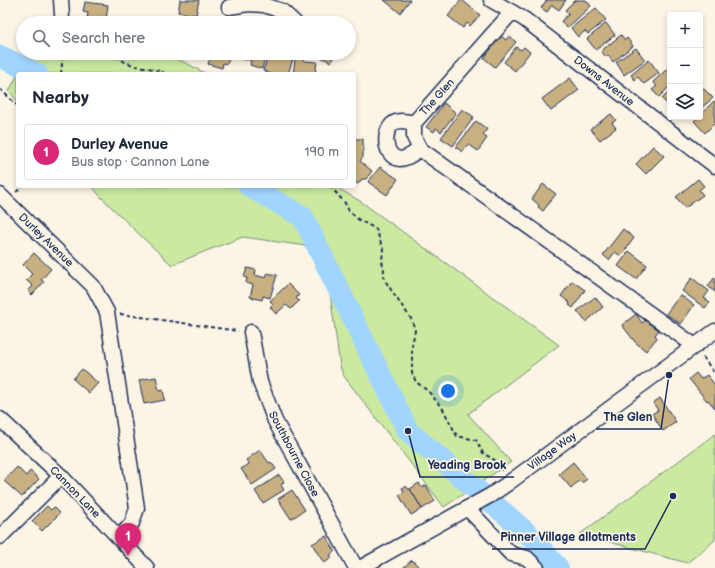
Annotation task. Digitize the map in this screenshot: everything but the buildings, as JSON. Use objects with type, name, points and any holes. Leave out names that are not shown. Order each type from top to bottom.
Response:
[{"type":"street","points":[[61,0],[62,15]]},
{"type":"street","name":"Downs Avenue","points":[[491,0],[530,24],[715,166]]},
{"type":"street","points":[[229,7],[266,2],[282,11],[287,16]]},
{"type":"street","name":"The Glen","points":[[420,150],[414,137],[414,122],[512,12]]},
{"type":"street","points":[[414,122],[401,120],[394,122],[389,127],[386,145],[388,151],[393,156],[399,159],[405,158],[420,150],[695,346]]},
{"type":"street","name":"Durley Avenue","points":[[0,195],[93,286],[107,312],[137,508],[132,523],[119,538]]},
{"type":"street","name":"Southbourne Close","points":[[250,332],[260,382],[275,421],[356,568]]},
{"type":"street","name":"Village Way","points":[[360,568],[485,498],[507,484],[715,332]]},
{"type":"street","name":"Cannon Lane","points":[[0,418],[61,476],[147,568]]},
{"type":"street","points":[[0,537],[61,476]]},
{"type":"street","points":[[467,508],[511,554],[527,558],[537,568]]},
{"type":"path","points":[[61,72],[62,60]]},
{"type":"path","points":[[122,60],[136,66],[162,72]]},
{"type":"path","points":[[0,89],[16,104]]},
{"type":"path","points":[[332,188],[345,203],[349,211],[359,220],[376,229],[383,249],[383,274],[386,282],[412,320],[415,331],[412,345],[412,374],[416,382],[428,391],[443,409],[457,436],[476,440],[483,453],[501,464],[503,476]]},
{"type":"path","points":[[107,312],[250,332]]},
{"type":"path","points":[[695,346],[715,374]]},
{"type":"green space","points":[[25,60],[178,60],[203,72],[19,72]]},
{"type":"green space","points":[[16,78],[16,100],[9,91]]},
{"type":"green space","points":[[94,188],[340,188],[360,201],[559,345],[468,414],[511,462],[444,507],[343,375],[340,366],[330,294],[306,246],[243,237],[172,265]]},
{"type":"green space","points":[[715,434],[715,540],[687,563],[580,534]]},
{"type":"waterway","points":[[0,56],[33,72]]},
{"type":"waterway","points":[[252,188],[303,217],[408,431],[526,532],[558,568]]},
{"type":"place","name":"The Glen","points":[[669,375]]},
{"type":"place","name":"Yeading Brook","points":[[408,431]]},
{"type":"place","name":"Pinner Village allotments","points":[[673,496]]},
{"type":"place","name":"Durley Avenue","points":[[128,556]]}]
